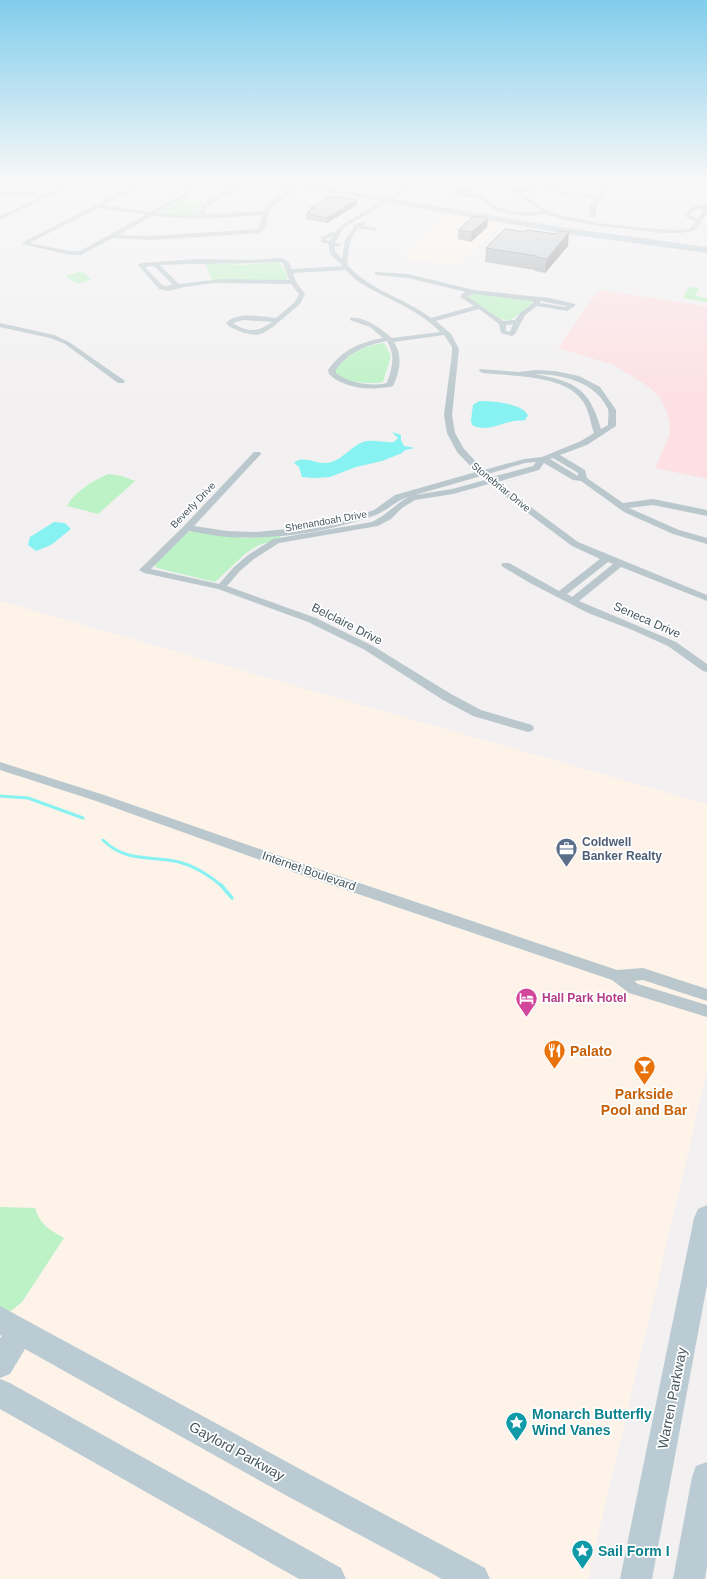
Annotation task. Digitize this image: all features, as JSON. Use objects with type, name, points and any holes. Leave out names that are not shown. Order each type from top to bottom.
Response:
[{"type":"main road","name":"Warren Parkway","points":[[636,1579],[707,1218]]},
{"type":"main road","points":[[0,1364],[10,1325]]},
{"type":"main road","name":"Gaylord Parkway","points":[[10,1325],[300,1486],[474,1579]]},
{"type":"main road","points":[[0,1393],[330,1579]]},
{"type":"main road","points":[[689,1579],[707,1477]]},
{"type":"street","name":"Stonebriar Drive","points":[[336,257],[352,274],[369,286],[427,318],[443,331],[455,348],[456,356],[448,415],[451,433],[460,450],[470,463],[490,480],[575,544],[707,598]]},
{"type":"street","points":[[289,270],[345,266],[345,257]]},
{"type":"street","points":[[278,320],[236,319],[229,323],[232,326],[256,333],[264,331],[278,320],[300,301],[302,294],[294,282],[286,262],[278,259],[250,262],[197,261],[141,265],[156,285],[160,288],[167,289],[177,286],[207,282],[236,280],[275,283],[294,282]]},
{"type":"street","points":[[156,264],[177,286]]},
{"type":"street","points":[[377,273],[408,276],[475,292],[535,302],[522,314],[512,334],[503,332],[502,323]]},
{"type":"street","points":[[439,284],[477,305],[502,323],[517,322]]},
{"type":"street","points":[[464,297],[468,293],[475,292]]},
{"type":"street","points":[[427,318],[477,305]]},
{"type":"street","points":[[352,319],[372,326],[389,338],[396,350],[397,358],[396,369],[390,384],[382,386],[358,384],[343,381],[332,374],[332,370],[336,363],[355,348],[371,342],[389,338],[443,331]]},
{"type":"street","points":[[0,325],[52,336],[67,343],[121,381]]},
{"type":"street","points":[[483,371],[520,374],[569,386],[602,411],[612,426],[598,433],[584,443],[543,459]]},
{"type":"street","points":[[520,374],[536,372],[576,378],[597,389],[602,411],[598,433]]},
{"type":"street","points":[[578,392],[597,389]]},
{"type":"street","name":"Beverly Drive","points":[[144,570],[187,528],[257,454]]},
{"type":"street","points":[[554,455],[582,472],[583,479]]},
{"type":"street","points":[[543,459],[576,478],[583,479],[621,506],[676,532],[707,541]]},
{"type":"street","name":"Shenandoah Drive","points":[[187,528],[227,534],[257,535],[306,530],[344,523],[377,512],[398,497],[482,472],[524,461],[543,459]]},
{"type":"street","name":"Shenandoah Drive","points":[[221,588],[242,565],[261,549],[276,541],[375,524],[388,517],[399,506],[412,498],[460,490],[490,480],[536,468],[543,459]]},
{"type":"street","points":[[621,506],[653,502],[707,513]]},
{"type":"street","points":[[560,594],[607,558]]},
{"type":"street","points":[[573,601],[620,563]]},
{"type":"street","name":"Seneca Drive","points":[[506,565],[533,581],[592,611],[640,629],[672,644],[707,669]]},
{"type":"street","name":"Belclaire Drive","points":[[144,570],[221,588],[262,600],[312,620],[369,648],[447,697],[477,713],[528,728]]},
{"type":"street","name":"Stonebriar Drive","points":[[680,586],[707,592]]},
{"type":"street","name":"Internet Boulevard","points":[[0,766],[100,798],[304,870],[617,976],[634,989],[707,1012]]},
{"type":"street","name":"Internet Boulevard","points":[[617,976],[643,974],[707,995]]},
{"type":"shaded area","points":[[401,257],[467,257],[457,266]]},
{"type":"shaded area","points":[[599,290],[707,306],[707,479],[655,468],[669,436],[670,424],[667,412],[660,398],[649,387],[614,365],[558,348]]},
{"type":"shaded area","points":[[0,601],[707,804],[707,1072],[588,1579],[0,1579]]},
{"type":"green space","points":[[205,263],[242,265],[280,263],[288,277],[286,280],[212,280]]},
{"type":"green space","points":[[83,272],[92,280],[77,284],[65,276]]},
{"type":"green space","points":[[689,287],[699,288],[695,296],[707,298],[707,302],[683,298]]},
{"type":"green space","points":[[474,293],[533,302],[511,320],[500,319],[467,297]]},
{"type":"green space","points":[[384,343],[391,356],[383,382],[357,382],[343,378],[334,371],[356,352]]},
{"type":"green space","points":[[108,474],[122,476],[135,481],[98,514],[67,506],[80,491]]},
{"type":"green space","points":[[193,531],[243,538],[280,536],[280,538],[257,546],[246,553],[215,582],[157,568],[153,563],[185,533]]},
{"type":"green space","points":[[0,1207],[35,1208],[43,1223],[64,1238],[22,1302],[11,1311],[0,1309]]},
{"type":"water","points":[[479,401],[499,402],[514,406],[520,408],[528,416],[525,419],[526,420],[512,421],[486,428],[477,427],[472,425],[471,420],[473,405]]},
{"type":"water","points":[[392,432],[401,435],[401,440],[404,446],[415,448],[405,450],[402,453],[382,461],[356,467],[330,477],[302,477],[299,467],[294,463],[305,459],[320,463],[329,463],[340,458],[358,444],[363,442],[394,442],[398,438]]},
{"type":"water","points":[[54,522],[65,523],[71,529],[51,545],[36,551],[28,545],[30,537]]},
{"type":"building","points":[[536,257],[549,257],[547,259]]},
{"type":"waterway","points":[[0,796],[28,798],[83,818]]},
{"type":"waterway","points":[[103,840],[120,852],[130,855],[168,860],[191,866],[222,886]]},
{"type":"waterway","points":[[222,886],[232,898]]},
{"type":"place","name":"Coldwell Banker Realty","points":[[566,868]]},
{"type":"place","name":"Hall Park Hotel","points":[[526,1018]]},
{"type":"place","name":"Palato","points":[[554,1070]]},
{"type":"place","name":"Parkside Pool and Bar","points":[[644,1086]]},
{"type":"place","name":"Monarch Butterfly Wind Vanes","points":[[516,1442]]},
{"type":"place","name":"Sail Form I","points":[[583,1570]]}]
